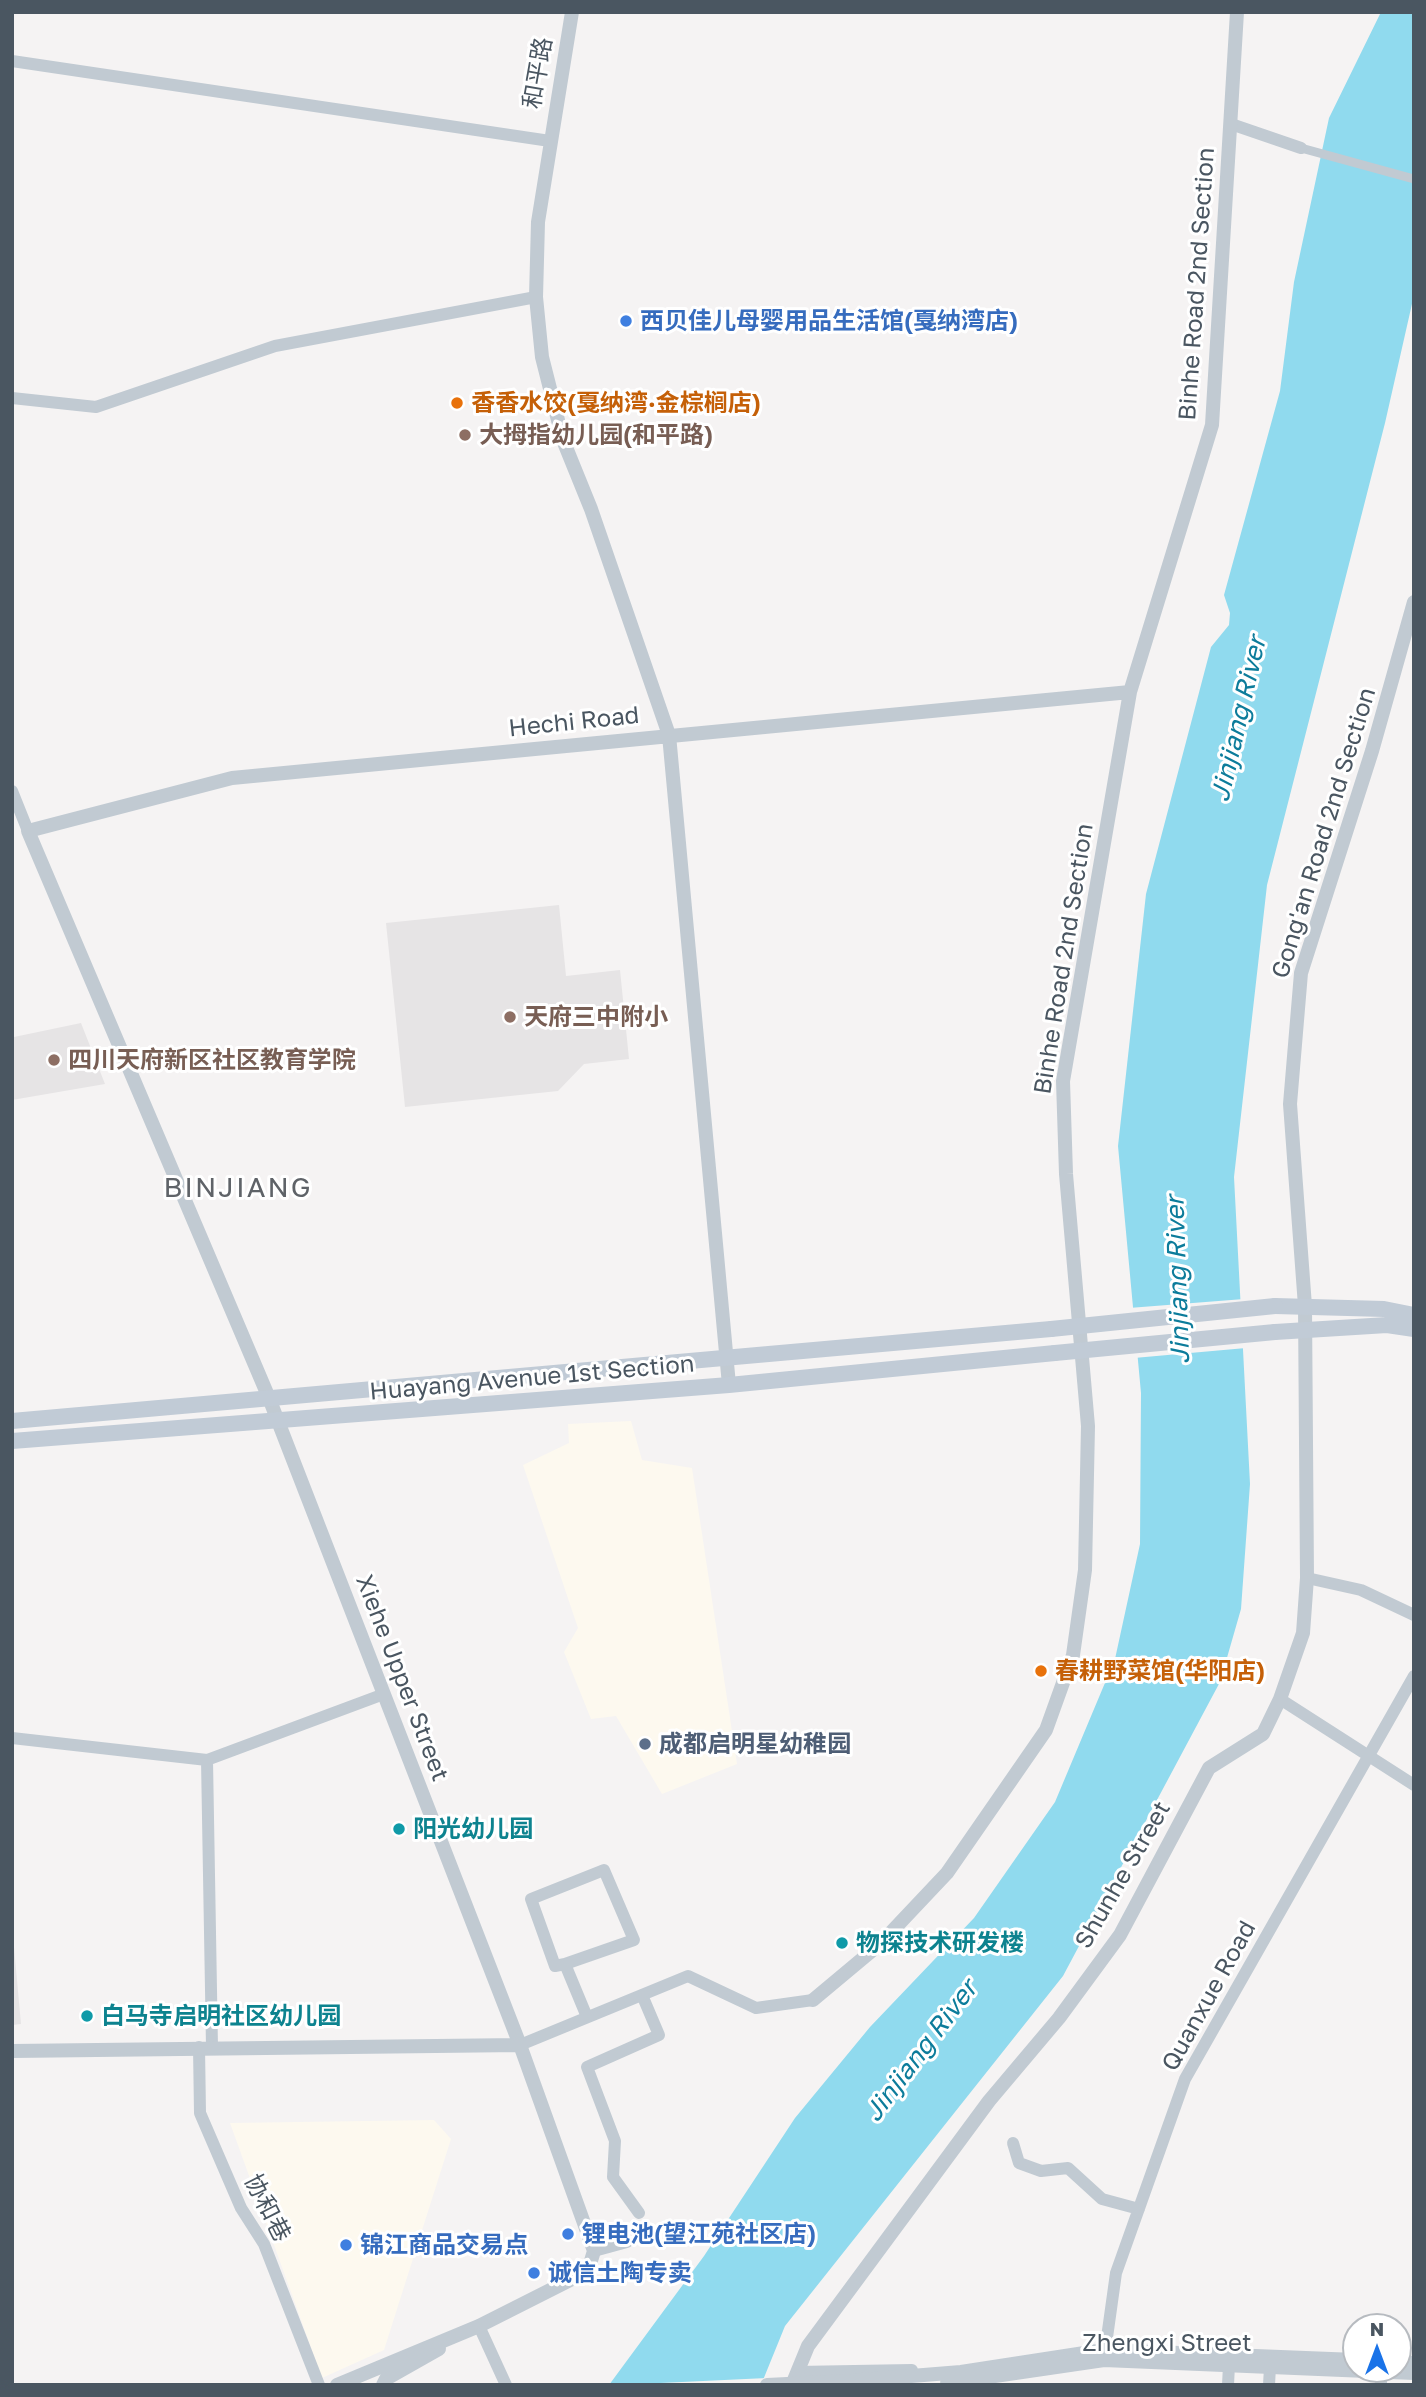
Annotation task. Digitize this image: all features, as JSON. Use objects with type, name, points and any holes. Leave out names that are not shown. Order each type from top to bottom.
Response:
[{"type":"main road","name":"Huayang Avenue 1st Section","points":[[12,1422],[1051,1329],[1275,1306],[1384,1309],[1414,1315]]},
{"type":"main road","name":"Huayang Avenue 1st Section","points":[[12,1441],[729,1385],[1275,1332],[1387,1325],[1414,1329]]},
{"type":"street","name":"和平路","points":[[572,12],[538,222],[536,297],[542,357],[563,440],[591,509],[668,735],[729,1385]]},
{"type":"street","name":"Binhe Road 2nd Section","points":[[813,2000],[880,1944],[947,1873],[1046,1730],[1073,1655],[1085,1570],[1088,1426],[1066,1174],[1063,1081],[1130,692],[1212,425],[1237,12]]},
{"type":"street","points":[[12,61],[550,141]]},
{"type":"street","points":[[1231,124],[1301,148],[1414,179]]},
{"type":"street","points":[[12,398],[96,407],[275,346],[536,297]]},
{"type":"street","name":"Gong'an Road 2nd Section","points":[[1306,1331],[1290,1104],[1301,973],[1408,652],[1414,602]]},
{"type":"street","name":"Hechi Road","points":[[28,831],[129,807],[232,778],[1130,692]]},
{"type":"street","points":[[12,791],[28,831]]},
{"type":"street","name":"Xiehe Upper Street","points":[[28,831],[270,1398],[520,2045],[594,2251]]},
{"type":"street","name":"Shunhe Street","points":[[795,2378],[808,2346],[989,2101],[1059,2018],[1120,1935],[1209,1768],[1264,1734],[1280,1699],[1303,1633],[1307,1578],[1306,1331]]},
{"type":"street","points":[[1307,1578],[1361,1590],[1414,1615]]},
{"type":"street","name":"Quanxue Road","points":[[1104,2355],[1116,2273],[1185,2079],[1414,1676]]},
{"type":"street","points":[[12,1738],[207,1760],[384,1694]]},
{"type":"street","points":[[1280,1699],[1414,1785]]},
{"type":"street","name":"协和巷","points":[[207,1760],[205,2047],[200,2113],[241,2208],[264,2244],[319,2385]]},
{"type":"street","points":[[604,1870],[634,1940],[565,1964],[555,1966],[531,1899],[604,1870]]},
{"type":"street","points":[[565,1964],[587,2017]]},
{"type":"street","points":[[12,2052],[205,2047],[520,2045],[688,1976],[755,2008],[813,2000]]},
{"type":"street","points":[[639,2213],[613,2177],[614,2141],[587,2067],[659,2035],[642,1995]]},
{"type":"street","points":[[1013,2143],[1019,2164],[1041,2171],[1069,2168],[1102,2199],[1139,2209]]},
{"type":"street","points":[[383,2385],[386,2379],[457,2336],[582,2274],[590,2264],[594,2251],[627,2242]]},
{"type":"street","points":[[479,2326],[506,2385]]},
{"type":"street","points":[[337,2385],[434,2343],[457,2336]]},
{"type":"street","points":[[921,2385],[966,2380],[1104,2355],[1342,2360]]},
{"type":"street","name":"Zhengxi Street","points":[[1104,2355],[1342,2374]]},
{"type":"street","points":[[1228,2385],[1229,2365]]},
{"type":"street","points":[[1269,2385],[1270,2367]]},
{"type":"street","points":[[795,2378],[966,2380]]},
{"type":"street","points":[[767,2385],[966,2380]]},
{"type":"shaded area","name":"天府三中附小","points":[[559,905],[566,976],[620,970],[629,1059],[584,1064],[558,1091],[405,1107],[386,923]]},
{"type":"shaded area","name":"四川天府新区社区教育学院","points":[[81,1023],[105,1084],[12,1100],[12,1031],[14,1037]]},
{"type":"shaded area","points":[[631,1421],[642,1460],[692,1468],[737,1764],[662,1794],[616,1716],[591,1719],[564,1652],[578,1628],[523,1465],[569,1443],[568,1424]]},
{"type":"shaded area","points":[[12,1925],[21,2024],[12,2025]]},
{"type":"shaded area","name":"锦江商品交易点","points":[[434,2120],[451,2139],[384,2350],[322,2378],[230,2123]]},
{"type":"water","name":"Jinjiang River","points":[[1381,12],[1414,12],[1414,295],[1385,423],[1267,885],[1234,1177],[1250,1484],[1241,1609],[1220,1682],[1063,1976],[785,2326],[761,2385],[609,2385],[704,2256],[795,2118],[870,2027],[974,1918],[1055,1802],[1115,1659],[1140,1544],[1141,1393],[1118,1146],[1146,894],[1211,647],[1229,625],[1230,613],[1224,595],[1280,391],[1294,282],[1329,118]]},
{"type":"pier","points":[[1244,1299],[1246,1348],[1134,1358],[1129,1308]]},
{"type":"pier","points":[[767,2378],[765,2385],[618,2385]]},
{"type":"place","name":"西贝佳儿母婴用品生活馆(戛纳湾店)","points":[[626,321]]},
{"type":"place","name":"香香水饺(戛纳湾·金棕榈店)","points":[[457,403]]},
{"type":"place","name":"大拇指幼儿园(和平路)","points":[[465,435]]},
{"type":"place","name":"天府三中附小","points":[[510,1017]]},
{"type":"place","name":"四川天府新区社区教育学院","points":[[54,1060]]},
{"type":"place","name":"春耕野菜馆(华阳店)","points":[[1041,1671]]},
{"type":"place","name":"成都启明星幼稚园","points":[[645,1744]]},
{"type":"place","name":"阳光幼儿园","points":[[399,1829]]},
{"type":"place","name":"物探技术研发楼","points":[[842,1943]]},
{"type":"place","name":"白马寺启明社区幼儿园","points":[[87,2016]]},
{"type":"place","name":"锂电池(望江苑社区店)","points":[[568,2234]]},
{"type":"place","name":"锦江商品交易点","points":[[346,2245]]},
{"type":"place","name":"诚信土陶专卖","points":[[534,2273]]},
{"type":"district","name":"BINJIANG","points":[[238,1188]]}]
